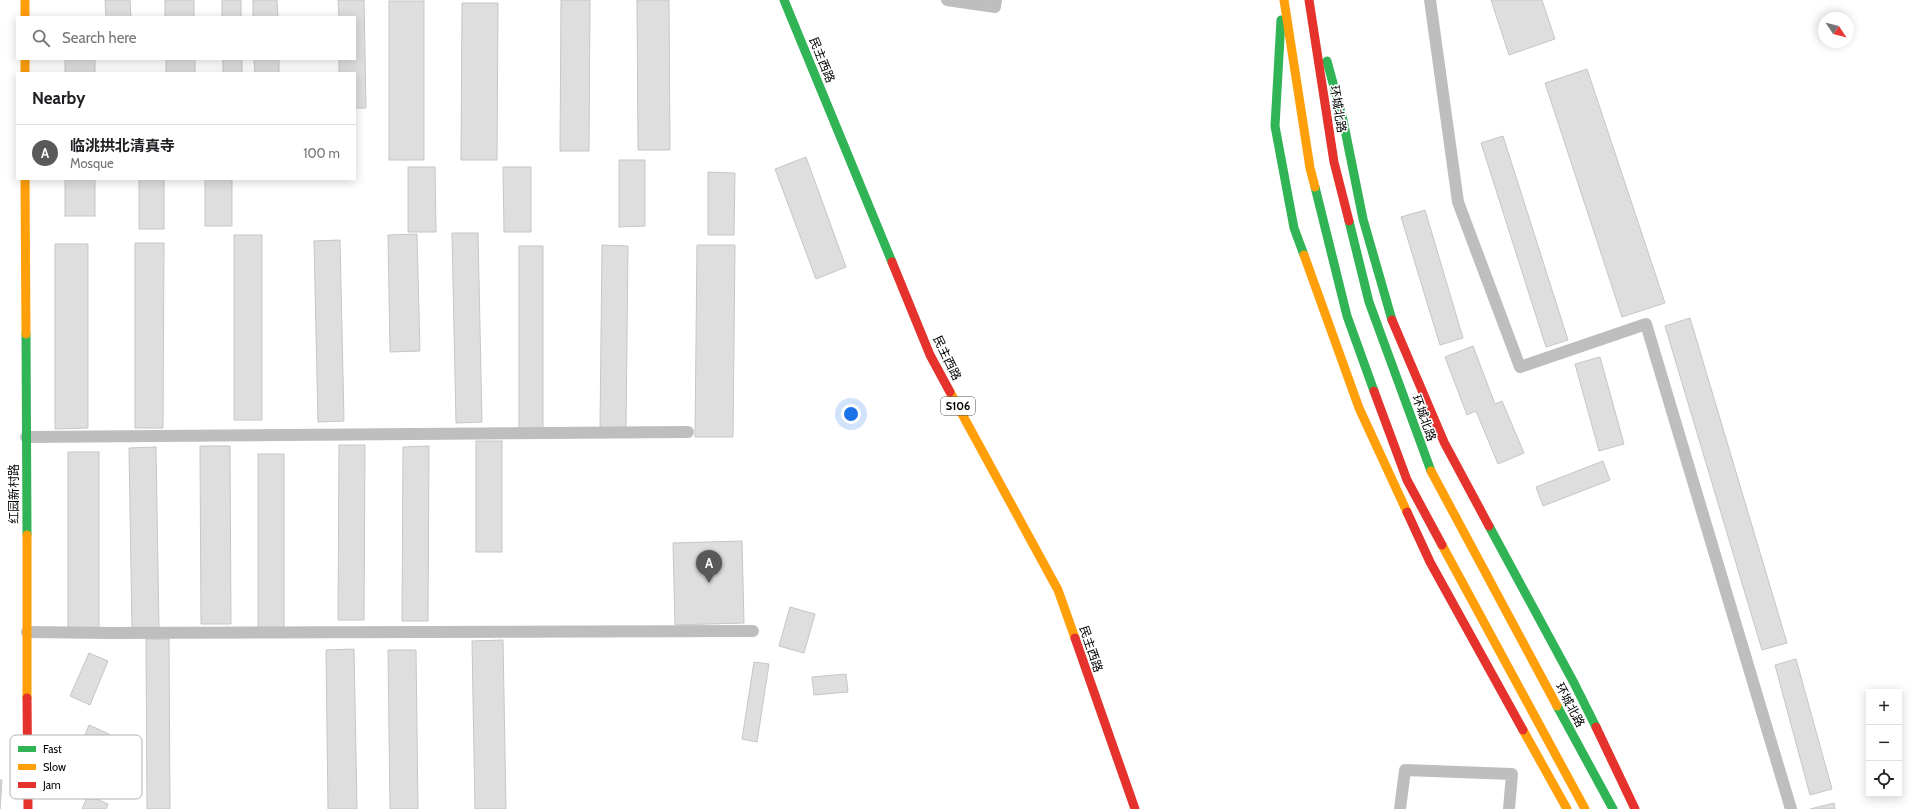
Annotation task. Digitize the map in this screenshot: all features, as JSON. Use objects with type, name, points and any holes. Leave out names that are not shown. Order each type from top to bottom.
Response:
[{"type":"main road","points":[[25,0],[25,16]]},
{"type":"main road","name":"民主西路","points":[[784,0],[930,355],[1058,590],[1135,809]]},
{"type":"main road","points":[[1283,0],[1310,168],[1346,316],[1407,480],[1585,809]]},
{"type":"main road","points":[[1283,0],[1274,126],[1294,228],[1359,408],[1430,562],[1567,809]]},
{"type":"main road","points":[[1310,0],[1343,120],[1363,219],[1392,319],[1444,442],[1574,683],[1635,809]]},
{"type":"main road","name":"环城北路","points":[[1310,0],[1334,162],[1368,302],[1432,474],[1613,809]]},
{"type":"main road","points":[[25,60],[25,72]]},
{"type":"main road","name":"红园新村路","points":[[25,180],[28,735]]},
{"type":"main road","name":"红园新村路","points":[[28,799],[28,809]]},
{"type":"street","points":[[947,0],[995,6],[996,0]]},
{"type":"street","points":[[1430,0],[1458,202],[1520,367],[1646,324],[1791,809]]},
{"type":"street","points":[[26,437],[688,432]]},
{"type":"street","points":[[27,632],[753,631]]},
{"type":"street","points":[[1400,809],[1405,770],[1512,774],[1509,809]]},
{"type":"building","points":[[105,0],[130,0],[131,16],[106,16]]},
{"type":"building","points":[[165,0],[194,0],[194,16],[165,16]]},
{"type":"building","points":[[222,0],[241,0],[241,16],[222,16]]},
{"type":"building","points":[[253,0],[277,0],[278,16],[253,16]]},
{"type":"building","points":[[338,0],[364,0],[366,108],[356,108],[356,72],[339,72],[339,60],[356,60],[356,16],[339,16]]},
{"type":"building","points":[[561,0],[590,0],[589,151],[560,151]]},
{"type":"building","points":[[637,0],[669,0],[670,150],[638,150]]},
{"type":"building","points":[[1491,0],[1542,0],[1555,39],[1509,55]]},
{"type":"building","points":[[389,1],[424,1],[424,160],[389,160]]},
{"type":"building","points":[[462,3],[498,3],[497,160],[461,160]]},
{"type":"building","points":[[65,60],[95,60],[95,72],[65,72]]},
{"type":"building","points":[[166,60],[195,60],[195,72],[166,72]]},
{"type":"building","points":[[223,60],[242,60],[242,72],[223,72]]},
{"type":"building","points":[[254,60],[279,60],[279,72],[255,72]]},
{"type":"building","points":[[1587,69],[1665,303],[1622,317],[1545,83]]},
{"type":"building","points":[[1503,136],[1568,340],[1546,347],[1481,143]]},
{"type":"building","points":[[806,157],[846,267],[816,279],[775,169]]},
{"type":"building","points":[[619,160],[645,160],[645,226],[619,227]]},
{"type":"building","points":[[408,167],[435,167],[436,232],[408,232]]},
{"type":"building","points":[[503,167],[531,167],[531,232],[504,232]]},
{"type":"building","points":[[708,172],[735,173],[734,235],[708,235]]},
{"type":"building","points":[[65,180],[95,180],[95,216],[65,216]]},
{"type":"building","points":[[139,180],[164,180],[164,229],[139,229]]},
{"type":"building","points":[[205,180],[232,180],[232,226],[205,226]]},
{"type":"building","points":[[1425,210],[1463,338],[1440,345],[1401,217]]},
{"type":"building","points":[[452,233],[478,233],[482,422],[456,423]]},
{"type":"building","points":[[417,234],[420,351],[390,352],[388,235]]},
{"type":"building","points":[[234,235],[262,235],[262,420],[234,420]]},
{"type":"building","points":[[340,240],[344,421],[318,422],[314,241]]},
{"type":"building","points":[[135,243],[164,243],[163,428],[135,428]]},
{"type":"building","points":[[55,244],[88,244],[88,428],[55,429]]},
{"type":"building","points":[[602,245],[628,246],[626,429],[600,428]]},
{"type":"building","points":[[697,245],[735,245],[733,437],[695,437]]},
{"type":"building","points":[[519,246],[543,246],[543,429],[519,430]]},
{"type":"building","points":[[1690,318],[1787,643],[1762,650],[1665,326]]},
{"type":"building","points":[[1473,346],[1495,404],[1502,401],[1524,453],[1498,464],[1476,411],[1467,415],[1445,357]]},
{"type":"building","points":[[1600,357],[1624,444],[1599,451],[1575,364]]},
{"type":"building","points":[[476,441],[502,441],[502,552],[476,552]]},
{"type":"building","points":[[339,445],[365,445],[364,620],[338,620]]},
{"type":"building","points":[[200,446],[230,446],[231,624],[201,624]]},
{"type":"building","points":[[429,446],[428,621],[402,621],[403,447]]},
{"type":"building","points":[[156,447],[159,629],[132,630],[129,448]]},
{"type":"building","points":[[68,452],[99,452],[99,628],[68,628]]},
{"type":"building","points":[[258,454],[284,454],[284,629],[258,629]]},
{"type":"building","points":[[1603,461],[1610,480],[1543,506],[1536,487]]},
{"type":"building","points":[[742,541],[744,623],[675,625],[673,543]]},
{"type":"building","points":[[790,607],[815,614],[804,653],[779,646]]},
{"type":"building","points":[[146,639],[169,639],[170,809],[147,809]]},
{"type":"building","points":[[503,640],[506,809],[475,809],[472,641]]},
{"type":"building","points":[[354,649],[357,809],[328,809],[326,650]]},
{"type":"building","points":[[388,650],[416,650],[418,809],[390,809]]},
{"type":"building","points":[[89,653],[108,661],[90,705],[70,696]]},
{"type":"building","points":[[1796,659],[1832,789],[1810,795],[1775,665]]},
{"type":"building","points":[[754,662],[769,664],[757,742],[742,739]]},
{"type":"building","points":[[846,674],[848,692],[814,695],[812,677]]},
{"type":"building","points":[[89,725],[109,734],[109,735],[85,735]]},
{"type":"building","points":[[0,780],[2,780],[0,809]]},
{"type":"building","points":[[86,799],[97,799],[108,804],[106,809],[82,809]]},
{"type":"building","points":[[1834,803],[1835,809],[1810,809]]},
{"type":"traffic: fast","points":[[784,0],[892,262]]},
{"type":"traffic: fast","points":[[1281,20],[1275,126],[1294,228],[1304,255]]},
{"type":"traffic: fast","points":[[1327,61],[1343,120],[1363,219],[1392,320]]},
{"type":"traffic: fast","points":[[1315,187],[1347,316],[1374,391]]},
{"type":"traffic: fast","points":[[1349,221],[1369,302],[1431,471]]},
{"type":"traffic: fast","points":[[26,334],[27,535]]},
{"type":"traffic: fast","points":[[1489,526],[1574,683],[1596,727]]},
{"type":"traffic: fast","points":[[1557,706],[1613,809]]},
{"type":"traffic: slow","points":[[25,0],[25,16]]},
{"type":"traffic: slow","points":[[1284,0],[1310,168],[1315,187]]},
{"type":"traffic: slow","points":[[25,60],[25,72]]},
{"type":"traffic: slow","points":[[25,180],[26,334]]},
{"type":"traffic: slow","points":[[1304,255],[1359,408],[1407,512]]},
{"type":"traffic: slow","points":[[950,392],[1058,590],[1075,638]]},
{"type":"traffic: slow","points":[[1431,471],[1557,706]]},
{"type":"traffic: slow","points":[[27,535],[27,698]]},
{"type":"traffic: slow","points":[[1442,545],[1585,809]]},
{"type":"traffic: slow","points":[[1523,730],[1567,809]]},
{"type":"traffic: jam","points":[[1309,0],[1334,162],[1349,221]]},
{"type":"traffic: jam","points":[[892,262],[930,355],[950,392]]},
{"type":"traffic: jam","points":[[1392,320],[1444,442],[1489,526]]},
{"type":"traffic: jam","points":[[1374,391],[1407,480],[1442,545]]},
{"type":"traffic: jam","points":[[1407,512],[1430,562],[1523,730]]},
{"type":"traffic: jam","points":[[1075,638],[1135,809]]},
{"type":"traffic: jam","points":[[27,698],[27,735]]},
{"type":"traffic: jam","points":[[1596,727],[1635,809]]},
{"type":"traffic: jam","points":[[28,799],[28,809]]},
{"type":"place","name":"临洮拱北清真寺","points":[[709,583]]}]
